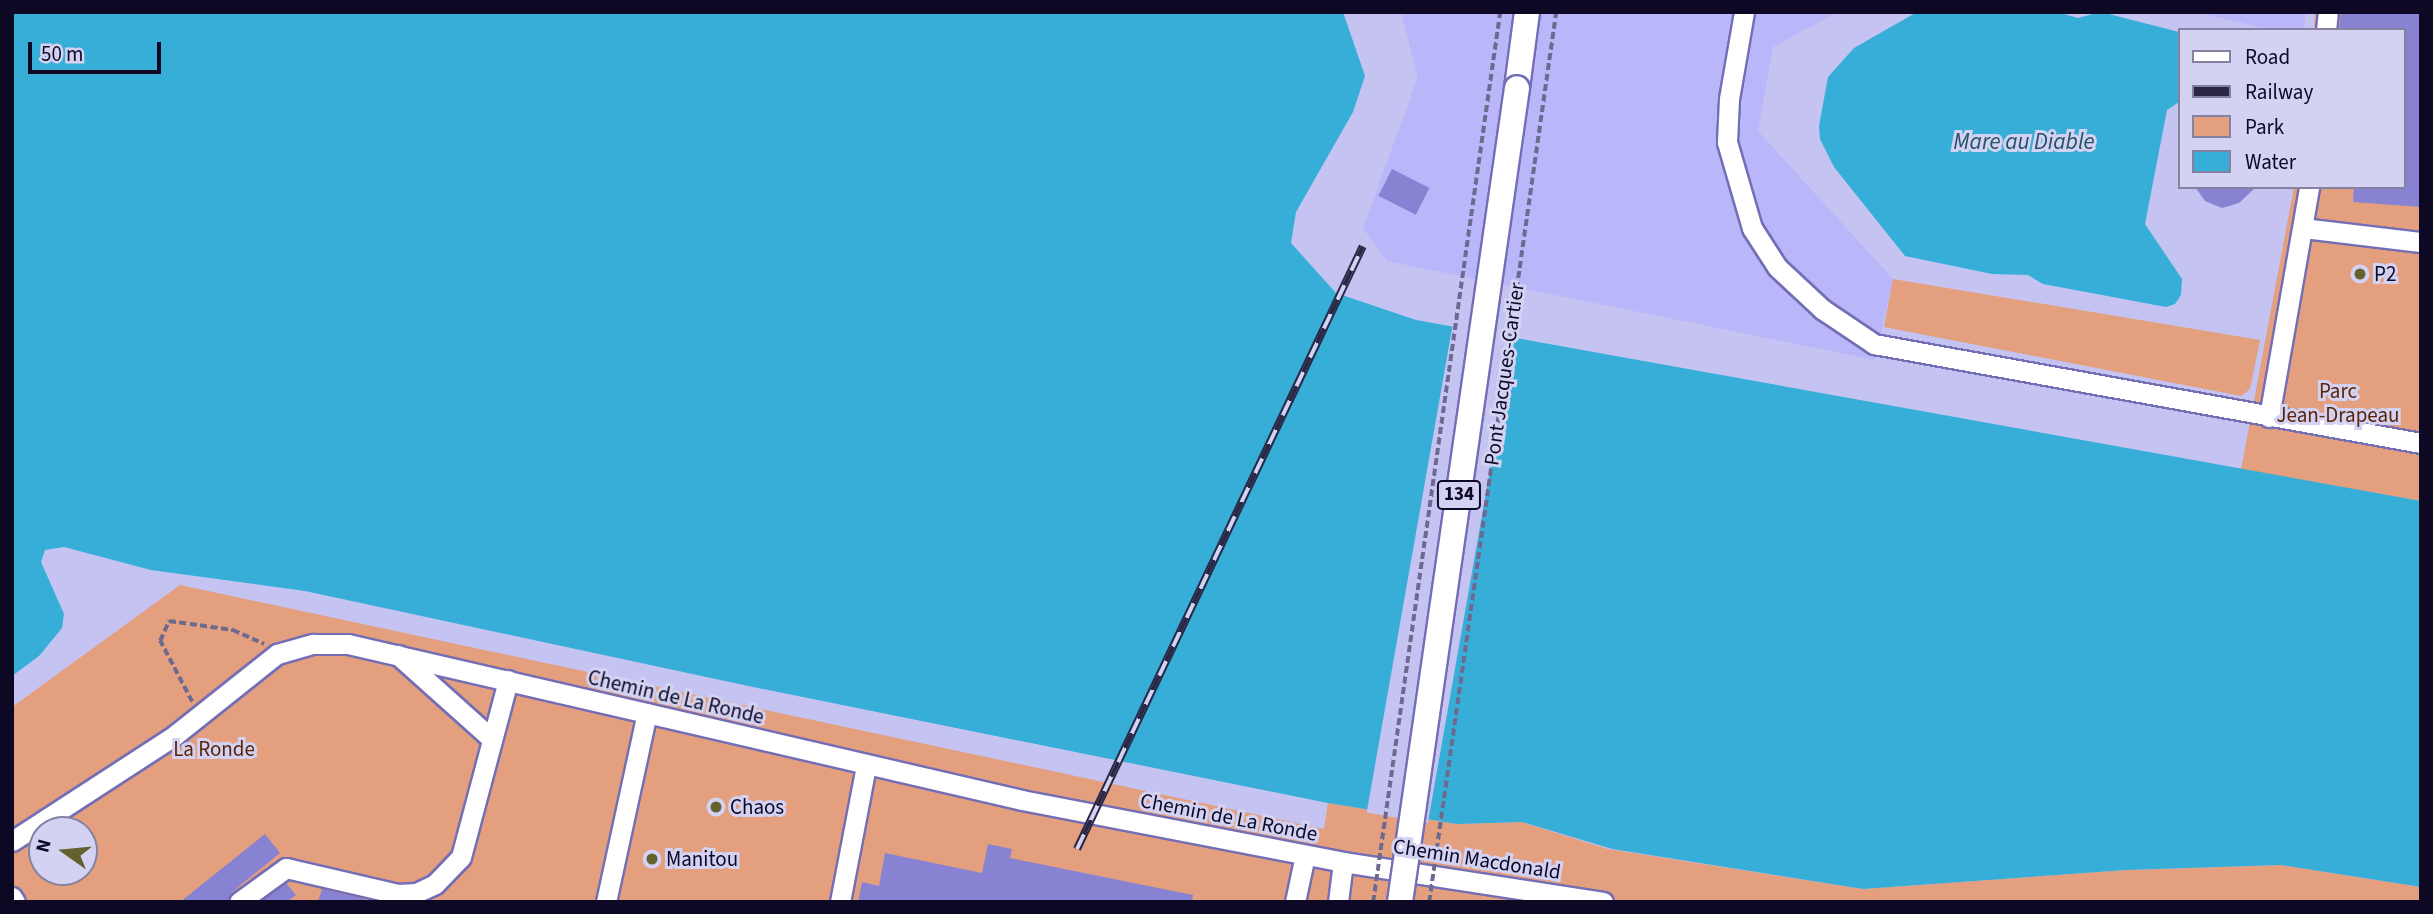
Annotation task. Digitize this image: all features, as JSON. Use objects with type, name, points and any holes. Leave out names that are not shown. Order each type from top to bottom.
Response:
[{"type":"main road","name":"Pont Jacques-Cartier","points":[[1400,902],[1527,12]]},
{"type":"street","points":[[1744,12],[1728,99],[1727,142],[1738,189],[1752,228],[1777,267],[1822,309],[1874,344],[2421,443]]},
{"type":"street","points":[[2269,417],[2309,189]]},
{"type":"street","points":[[2303,228],[2421,242]]},
{"type":"street","name":"Chemin de La Ronde","points":[[12,841],[200,715],[277,654],[313,644],[348,644],[866,766],[1343,862]]},
{"type":"street","points":[[397,655],[492,739]]},
{"type":"street","points":[[239,902],[286,868],[398,894],[416,893],[435,884],[461,857],[508,680]]},
{"type":"street","points":[[606,902],[647,713]]},
{"type":"street","points":[[840,902],[866,766]]},
{"type":"street","points":[[1295,902],[1305,855]]},
{"type":"street","points":[[1338,902],[1343,862]]},
{"type":"street","name":"Chemin Macdonald","points":[[1343,862],[1603,902]]},
{"type":"street","points":[[12,897],[15,902]]},
{"type":"path","points":[[1373,902],[1500,12]]},
{"type":"path","name":"Pont Jacques-Cartier","points":[[1429,902],[1556,12]]},
{"type":"path","points":[[200,715],[165,657],[160,641],[169,621],[233,631],[256,638],[277,654]]},
{"type":"shaded area","points":[[1401,12],[1838,12],[1773,47],[1758,131],[1893,279],[1875,360],[1387,261],[1363,228],[1418,77]]},
{"type":"shaded area","points":[[2197,12],[2306,12],[2304,28],[2264,28]]},
{"type":"green space","name":"Parc Jean-Drapeau","points":[[2315,12],[2421,12],[2421,501],[2241,470],[2294,189],[2405,189],[2405,28],[2314,28]]},
{"type":"green space","points":[[1893,279],[2260,340],[2250,389],[2241,396],[1884,327]]},
{"type":"green space","name":"La Ronde","points":[[180,585],[1324,829],[1328,803],[1457,824],[1522,822],[1608,849],[1863,889],[2126,870],[2281,865],[2421,887],[2421,902],[12,902],[12,707]]},
{"type":"water","points":[[12,12],[1343,12],[1365,76],[1353,112],[1296,212],[1291,243],[1336,293],[1416,320],[2421,501],[2421,887],[2281,865],[2126,870],[1863,889],[1612,849],[1522,822],[1457,824],[1328,803],[753,687],[305,591],[151,570],[64,547],[45,550],[41,562],[64,614],[62,628],[39,656],[12,676]]},
{"type":"water","name":"Mare au Diable","points":[[1917,12],[2057,12],[2078,18],[2101,12],[2178,32],[2178,103],[2167,110],[2145,224],[2182,279],[2181,295],[2175,304],[2166,307],[2043,284],[2028,275],[1992,274],[1905,256],[1834,167],[1820,139],[1819,126],[1828,77],[1854,48]]},
{"type":"pier","points":[[1453,323],[1514,334],[1428,823],[1367,812]]},
{"type":"building","points":[[2341,12],[2421,12],[2421,207],[2353,202],[2354,189],[2405,189],[2405,28],[2339,28]]},
{"type":"building","points":[[1392,169],[1429,188],[1416,215],[1378,196]]},
{"type":"building","points":[[2196,189],[2254,189],[2239,203],[2222,208],[2205,201]]},
{"type":"building","points":[[265,834],[280,853],[232,892],[227,902],[180,902]]},
{"type":"building","points":[[988,844],[1012,849],[1010,858],[1193,895],[1192,902],[858,902],[862,882],[879,886],[885,853],[982,873]]},
{"type":"building","points":[[286,883],[296,895],[287,902],[260,902]]},
{"type":"building","points":[[322,889],[365,899],[364,902],[318,902]]},
{"type":"railway","points":[[1077,849],[1363,246]]},
{"type":"place","name":"P2","points":[[2360,274]]},
{"type":"place","name":"Chaos","points":[[716,807]]},
{"type":"place","name":"Manitou","points":[[652,859]]}]
